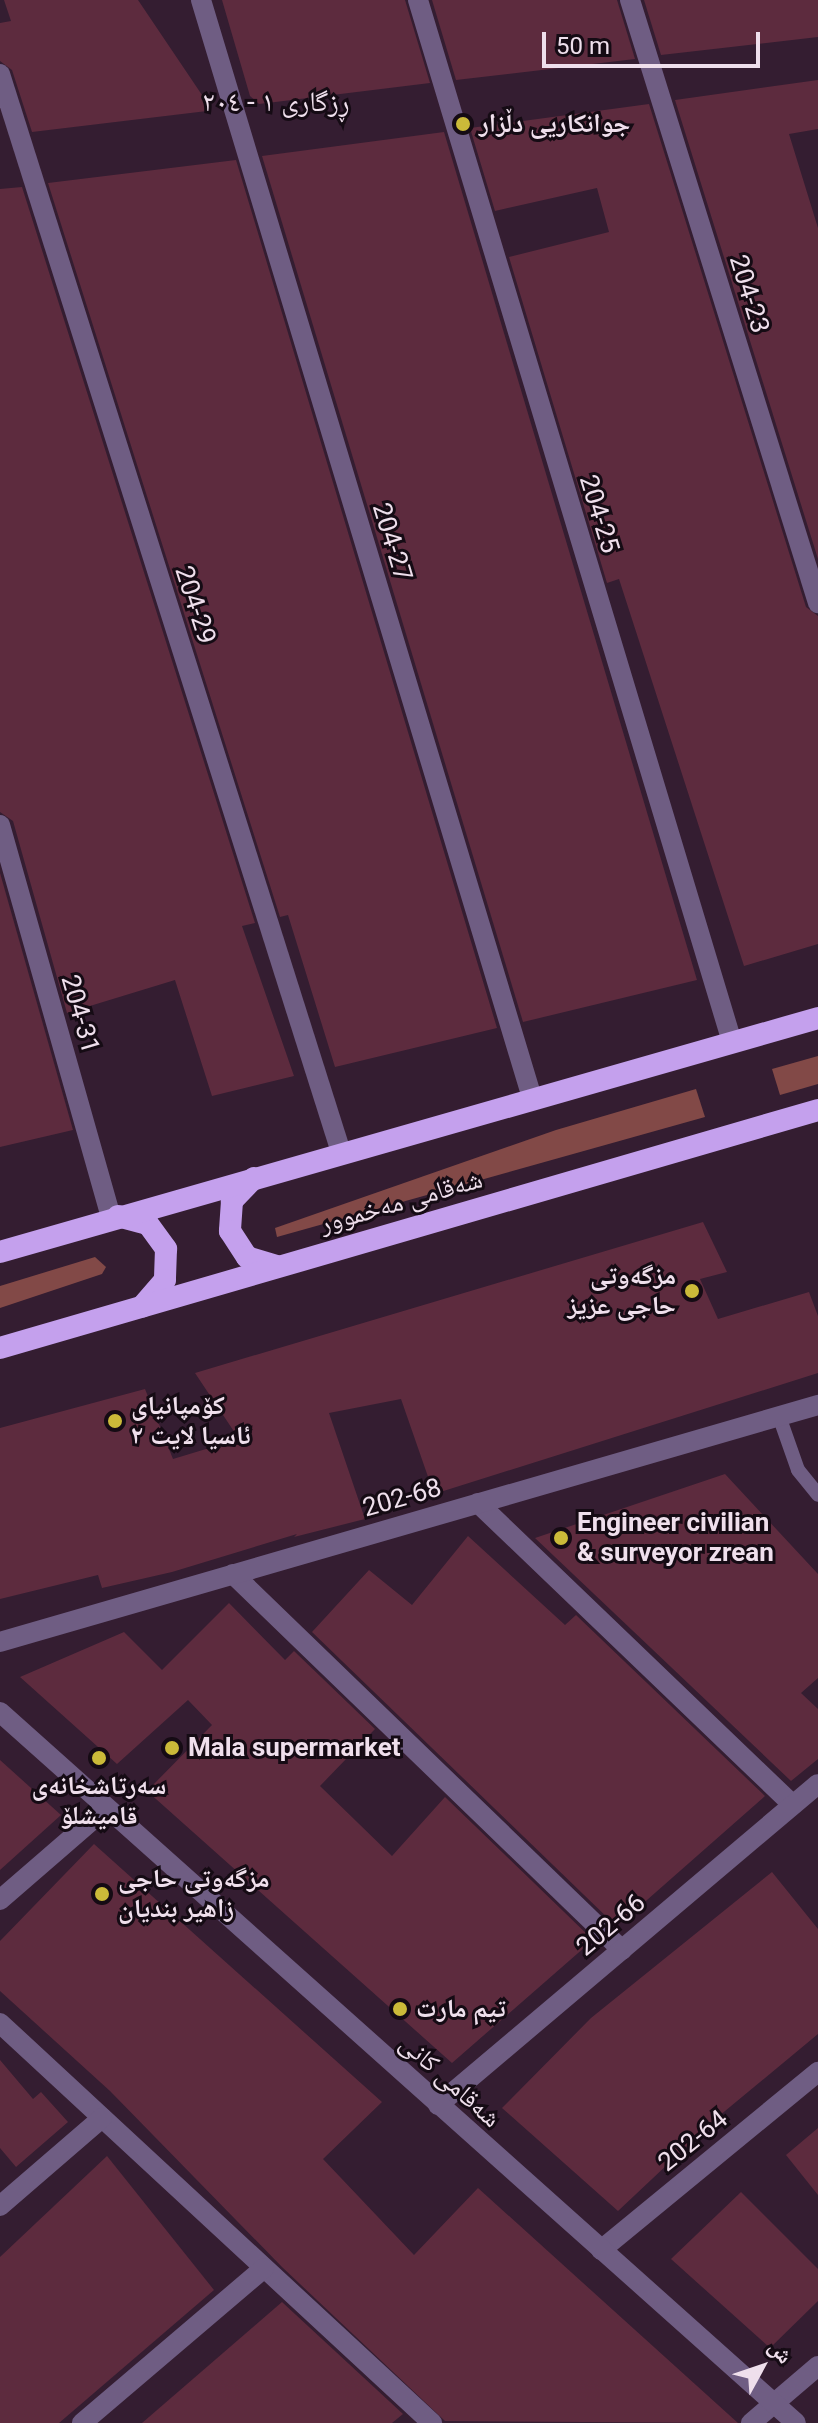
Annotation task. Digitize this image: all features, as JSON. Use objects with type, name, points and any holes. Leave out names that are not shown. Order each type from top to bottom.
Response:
[{"type":"highway","points":[[0,1252],[266,1173],[818,1018]]},
{"type":"highway","name":"شەقامی مەخموور","points":[[0,1348],[818,1110]]},
{"type":"highway","points":[[266,1173],[236,1195],[230,1231],[254,1261],[285,1265]]},
{"type":"highway","points":[[111,1218],[148,1224],[166,1249],[168,1272],[162,1287],[137,1308]]},
{"type":"street","name":"204-27","points":[[201,0],[532,1098]]},
{"type":"street","name":"204-25","points":[[418,0],[732,1042]]},
{"type":"street","name":"204-23","points":[[630,0],[818,603]]},
{"type":"street","name":"204-29","points":[[0,74],[341,1152]]},
{"type":"street","name":"204-31","points":[[0,825],[111,1218]]},
{"type":"street","name":"202-68","points":[[0,1642],[818,1405]]},
{"type":"street","points":[[478,1503],[793,1805]]},
{"type":"street","points":[[233,1574],[622,1950]]},
{"type":"street","name":"شەقامی کانی","points":[[0,1712],[796,2423]]},
{"type":"street","name":"202-66","points":[[438,2105],[818,1784]]},
{"type":"street","points":[[0,1900],[105,1809]]},
{"type":"street","points":[[0,2023],[264,2268],[417,2419]]},
{"type":"street","name":"202-64","points":[[601,2250],[818,2072]]},
{"type":"street","points":[[0,2206],[102,2118]]},
{"type":"street","points":[[82,2423],[264,2268]]},
{"type":"street","points":[[751,2423],[818,2366]]},
{"type":"lane","points":[[779,1416],[798,1470],[818,1495]]},
{"type":"shaded area","points":[[818,1056],[818,1084],[780,1095],[772,1069]]},
{"type":"shaded area","points":[[696,1089],[705,1117],[277,1237],[275,1228],[556,1130]]},
{"type":"shaded area","points":[[95,1257],[106,1267],[102,1274],[0,1308],[0,1286]]},
{"type":"building","points":[[4,0],[138,0],[202,95],[207,111],[32,132],[12,70],[0,61],[0,23],[11,21]]},
{"type":"building","points":[[222,0],[405,0],[430,83],[259,104],[250,96]]},
{"type":"building","points":[[432,0],[617,0],[635,59],[456,80]]},
{"type":"building","points":[[644,0],[818,0],[818,37],[661,55]]},
{"type":"building","points":[[818,80],[818,129],[789,134],[818,228],[818,559],[675,100]]},
{"type":"building","points":[[649,104],[806,607],[818,616],[818,944],[744,966],[619,579],[607,583],[509,257],[609,232],[597,188],[495,211],[470,128]]},
{"type":"building","points":[[444,132],[697,980],[523,1022],[262,156]]},
{"type":"building","points":[[236,160],[497,1028],[335,1067],[288,915],[280,917],[48,183]]},
{"type":"building","points":[[22,187],[255,923],[242,926],[294,1076],[212,1096],[175,980],[67,1013],[13,821],[0,812],[0,189]]},
{"type":"building","points":[[0,873],[73,1130],[0,1147]]},
{"type":"building","points":[[703,1222],[727,1272],[700,1279],[718,1319],[809,1292],[818,1316],[818,1373],[434,1494],[401,1399],[329,1413],[365,1519],[294,1537],[297,1534],[172,1572],[102,1588],[98,1575],[0,1599],[0,1428],[145,1389],[173,1459],[239,1439],[195,1373]]},
{"type":"building","points":[[725,1474],[818,1574],[818,1678],[801,1693],[818,1709],[818,1759],[791,1781],[535,1538]]},
{"type":"building","points":[[468,1536],[565,1625],[576,1615],[765,1796],[622,1922],[613,1923],[312,1632],[369,1570],[412,1605]]},
{"type":"building","points":[[229,1603],[285,1660],[294,1651],[375,1729],[320,1786],[392,1856],[445,1797],[593,1940],[452,2063],[147,1791],[212,1725],[188,1700],[117,1764],[20,1677],[124,1632],[162,1670]]},
{"type":"building","points":[[0,1760],[61,1815],[0,1870]]},
{"type":"building","points":[[94,1844],[382,2102],[323,2159],[414,2255],[478,2188],[738,2423],[445,2421],[282,2267],[110,2091],[0,1991],[0,1941]]},
{"type":"building","points":[[772,1872],[818,1929],[818,2034],[719,2116],[618,2211],[502,2108],[591,2018]]},
{"type":"building","points":[[0,2060],[33,2099],[41,2092],[68,2122],[16,2167],[0,2148]]},
{"type":"building","points":[[818,2128],[818,2195],[786,2155]]},
{"type":"building","points":[[107,2156],[214,2290],[59,2423],[0,2423],[0,2257]]},
{"type":"building","points":[[741,2192],[818,2269],[818,2301],[770,2348],[671,2259]]},
{"type":"building","points":[[282,2302],[403,2414],[392,2423],[142,2423]]},
{"type":"place","name":"جوانکاریی دڵزار","points":[[463,124]]},
{"type":"place","name":"مزگەوتی حاجی عزیز","points":[[692,1291]]},
{"type":"place","name":"کۆمپانیای ئاسیا لایت ٢","points":[[115,1421]]},
{"type":"place","name":"Engineer civilian & surveyor zrean","points":[[561,1538]]},
{"type":"place","name":"Mala supermarket","points":[[172,1748]]},
{"type":"place","name":"سەرتاشخانەی قامیشلۆ","points":[[99,1758]]},
{"type":"place","name":"مزگەوتی حاجی زاهیر بندیان","points":[[102,1894]]},
{"type":"place","name":"تيم مارت","points":[[400,2009]]},
{"type":"district","name":"ڕزگاری ١ - ٢٠٤","points":[[276,102]]}]
